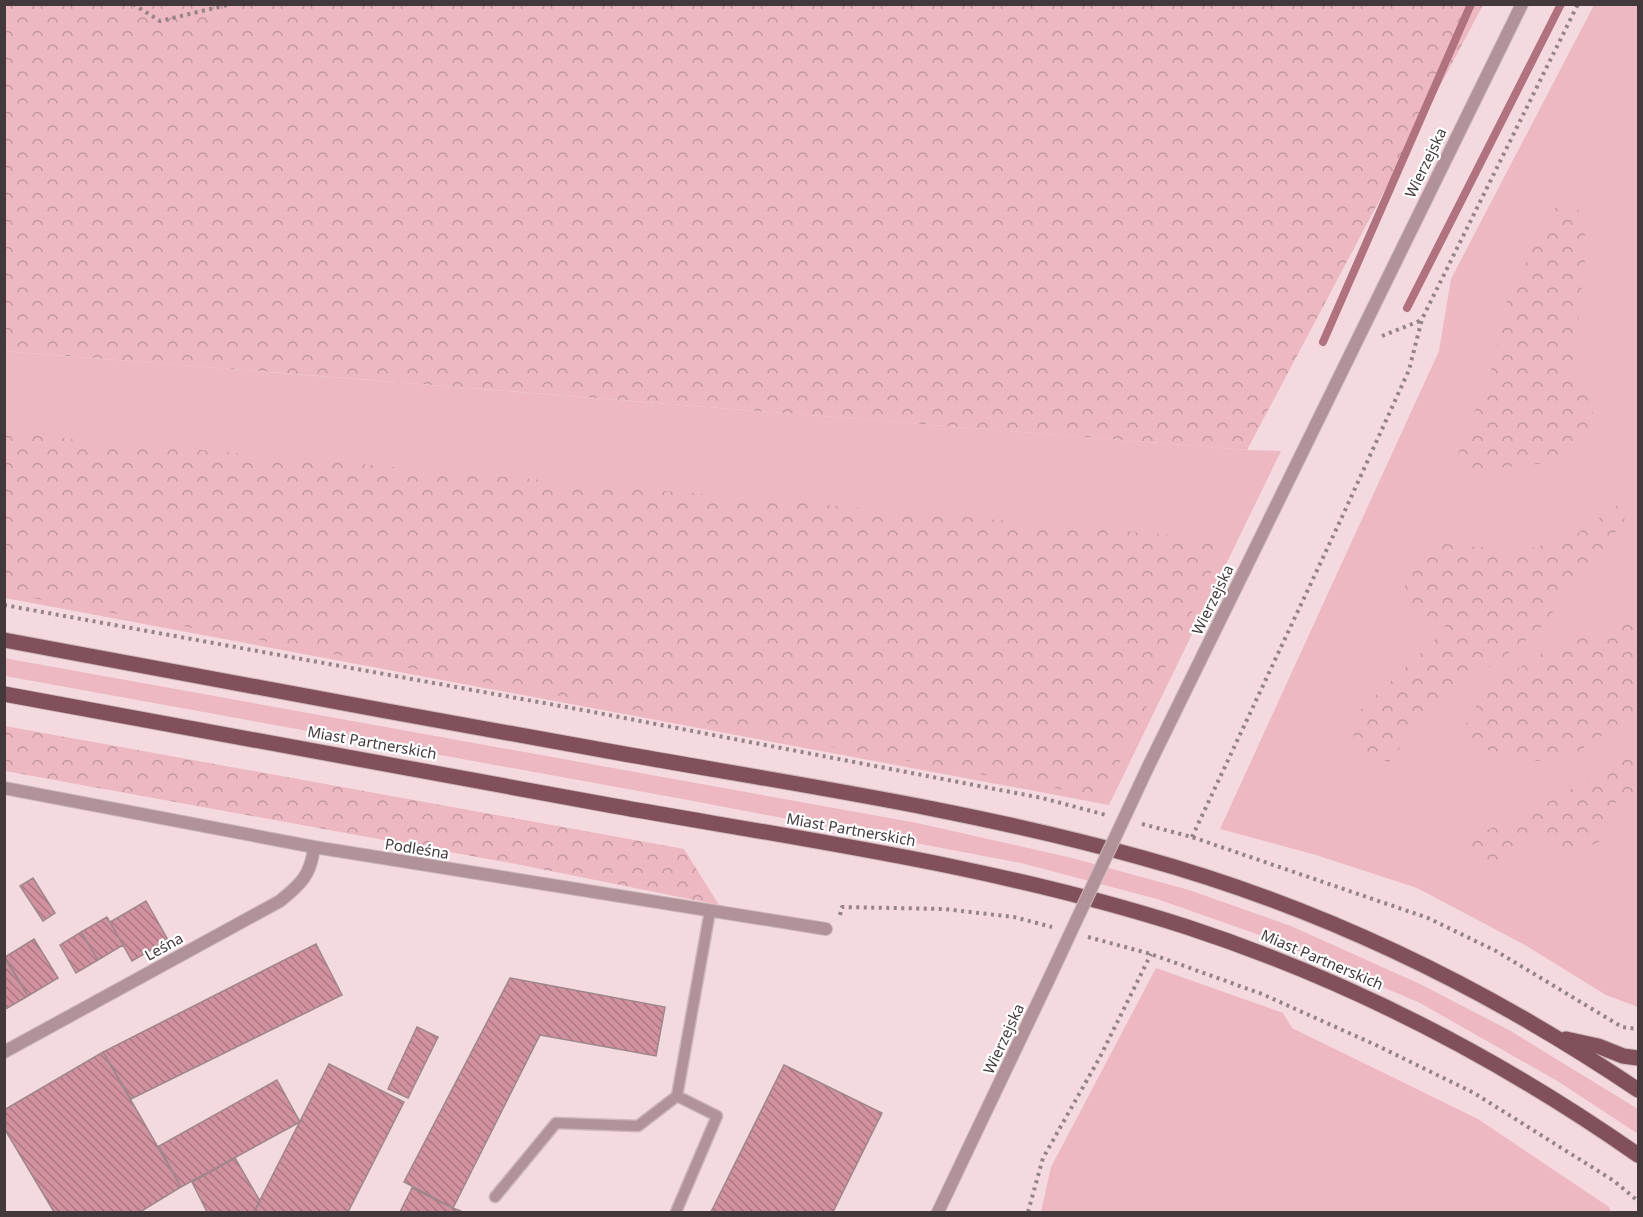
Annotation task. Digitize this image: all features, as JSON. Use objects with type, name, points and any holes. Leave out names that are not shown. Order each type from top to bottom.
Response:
[{"type":"main road","points":[[4,640],[981,819],[1141,858],[1263,897],[1368,939],[1465,987],[1556,1037],[1638,1090]]},
{"type":"main road","name":"Miast Partnerskich","points":[[4,694],[862,850],[1018,882],[1121,907],[1253,950],[1418,1022],[1485,1057],[1545,1093],[1638,1155]]},
{"type":"main road","points":[[1556,1037],[1638,1058]]},
{"type":"street","name":"Wierzejska","points":[[938,1212],[1148,767],[1522,4]]},
{"type":"street","name":"Podleśna","points":[[4,788],[314,847],[826,929]]},
{"type":"street","name":"Leśna","points":[[4,1052],[280,901],[307,875],[314,847]]},
{"type":"lane","points":[[495,1197],[556,1123],[638,1126],[676,1096],[711,911]]},
{"type":"lane","points":[[676,1096],[717,1116],[676,1212]]},
{"type":"path","points":[[133,4],[160,21],[231,4]]},
{"type":"path","points":[[1192,837],[1409,370],[1422,319],[1578,4]]},
{"type":"path","points":[[1381,337],[1422,319]]},
{"type":"path","points":[[4,605],[588,711],[1042,798],[1111,816]]},
{"type":"path","points":[[1134,822],[1192,837],[1428,918],[1496,951],[1622,1027],[1638,1029]]},
{"type":"path","points":[[826,929],[837,929],[842,907],[944,909],[1014,917],[1060,929]]},
{"type":"path","points":[[1082,935],[1151,954],[1262,994],[1378,1046],[1474,1092],[1614,1181],[1638,1201]]},
{"type":"path","points":[[1028,1212],[1043,1158],[1100,1058],[1151,954]]},
{"type":"green space","points":[[4,5],[1483,5],[1247,450],[5,351]]},
{"type":"green space","points":[[1594,5],[1638,5],[1638,1007],[1606,995],[1525,945],[1417,888],[1316,855],[1220,829],[1439,351],[1451,279]]},
{"type":"green space","points":[[1559,201],[1577,205],[1587,242],[1572,373],[1591,393],[1594,426],[1559,462],[1451,472],[1493,365],[1508,296]]},
{"type":"green space","points":[[4,351],[1281,451],[1109,805],[5,598]]},
{"type":"green space","points":[[4,433],[1227,540],[1103,797],[5,593]]},
{"type":"green space","points":[[1617,505],[1625,520],[1536,633],[1427,712],[1389,762],[1356,753],[1351,719],[1447,628],[1404,601],[1406,574],[1434,543],[1524,551],[1577,534]]},
{"type":"green space","points":[[1638,604],[1638,711],[1567,759],[1537,761],[1455,743],[1486,689],[1569,636],[1610,629]]},
{"type":"green space","points":[[4,658],[917,823],[1072,858],[1189,890],[1291,926],[1420,984],[1509,1030],[1638,1109],[1638,1134],[1559,1082],[1420,1003],[1268,938],[1157,899],[1021,863],[5,676]]},
{"type":"green space","points":[[5,726],[684,849],[719,905],[516,864],[5,771]]},
{"type":"green space","points":[[1638,744],[1638,789],[1608,808],[1606,838],[1572,856],[1539,836],[1521,835],[1517,848],[1495,871],[1466,840],[1559,797]]},
{"type":"green space","points":[[1156,968],[1283,1013],[1292,1028],[1478,1119],[1609,1207],[1611,1212],[1041,1212],[1051,1167]]},
{"type":"building","points":[[33,878],[55,913],[43,921],[20,886]]},
{"type":"building","points":[[146,901],[168,940],[132,961],[110,922]]},
{"type":"building","points":[[107,917],[123,945],[98,960],[81,932]]},
{"type":"building","points":[[81,932],[98,960],[76,973],[60,945]]},
{"type":"building","points":[[34,939],[58,978],[28,996],[5,957]]},
{"type":"building","points":[[316,944],[342,995],[131,1099],[103,1052]]},
{"type":"building","points":[[4,957],[28,996],[4,1010]]},
{"type":"building","points":[[510,978],[665,1007],[656,1056],[540,1035],[453,1208],[404,1182]]},
{"type":"building","points":[[417,1027],[438,1037],[408,1098],[388,1089]]},
{"type":"building","points":[[103,1052],[181,1187],[140,1212],[54,1212],[4,1128],[4,1110]]},
{"type":"building","points":[[329,1064],[404,1102],[348,1212],[254,1212]]},
{"type":"building","points":[[784,1065],[882,1113],[833,1212],[711,1212]]},
{"type":"building","points":[[277,1080],[300,1122],[181,1187],[159,1146]]},
{"type":"building","points":[[235,1158],[260,1201],[254,1212],[207,1212],[192,1182]]},
{"type":"building","points":[[412,1188],[453,1208],[463,1212],[400,1212]]},
{"type":"waterway","points":[[1323,342],[1471,4]]},
{"type":"waterway","points":[[1407,308],[1561,4]]}]
